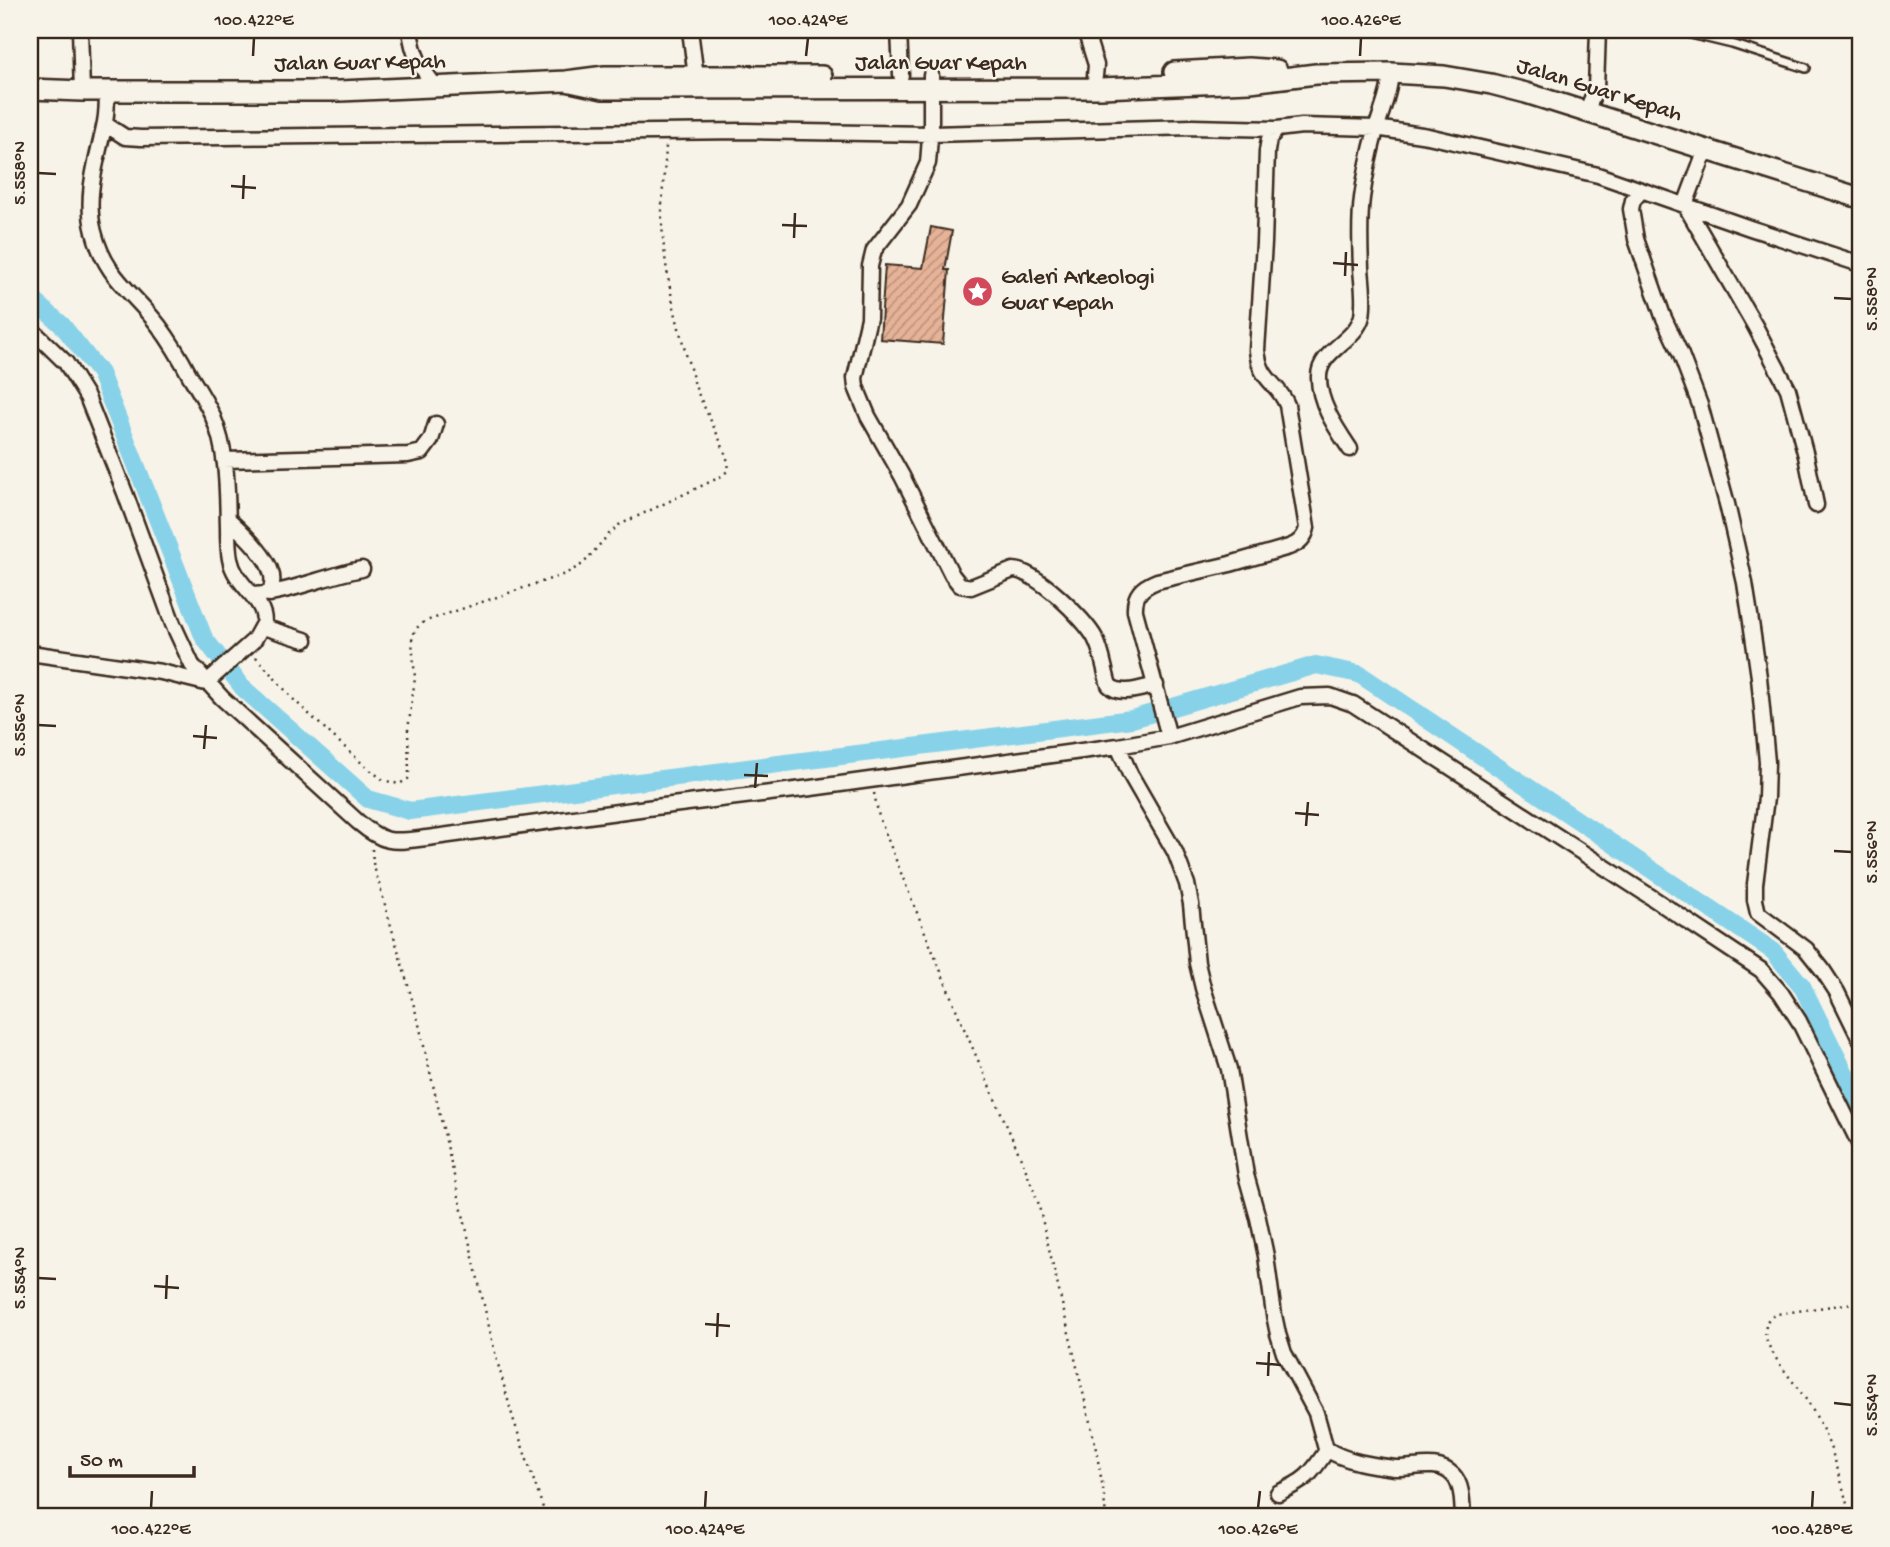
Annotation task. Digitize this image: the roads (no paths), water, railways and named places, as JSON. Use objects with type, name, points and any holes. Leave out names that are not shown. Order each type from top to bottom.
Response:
[{"type":"main road","name":"Jalan Guar Kepah","points":[[30,89],[340,91],[566,81],[604,76],[901,75],[931,88],[1249,68],[1391,79],[1444,76],[1526,93],[1860,198]]},
{"type":"main road","name":"Jalan Guar Kepah","points":[[566,81],[603,89],[1101,88],[1250,82],[1316,74]]},
{"type":"street","points":[[80,30],[82,91]]},
{"type":"street","points":[[410,30],[414,54],[436,87]]},
{"type":"street","points":[[690,30],[696,77]]},
{"type":"street","points":[[899,30],[901,75]]},
{"type":"street","points":[[1085,30],[1096,65],[1095,76]]},
{"type":"street","points":[[1586,112],[1596,89],[1598,30]]},
{"type":"street","points":[[1350,449],[1325,405],[1319,376],[1321,365],[1355,330],[1361,318],[1361,206],[1391,79]]},
{"type":"street","points":[[931,88],[928,163],[915,196],[877,244],[871,258],[869,318],[855,378],[862,403],[908,486],[952,575],[960,585],[971,587],[1007,572],[1024,571],[1047,587],[1093,634],[1112,689],[1157,690]]},
{"type":"street","points":[[107,90],[105,124],[94,168],[91,198],[92,223],[97,244],[116,279],[161,328],[214,418],[224,460],[230,561],[236,577],[264,613],[263,626],[245,649],[206,683]]},
{"type":"street","points":[[105,124],[119,134],[141,138],[931,129],[1277,129],[1379,123],[1598,175],[1750,229],[1860,264]]},
{"type":"street","points":[[1167,730],[1135,611],[1136,599],[1142,589],[1157,581],[1289,547],[1300,541],[1306,532],[1306,516],[1287,405],[1282,394],[1264,375],[1257,350],[1267,151],[1269,139],[1277,129]]},
{"type":"street","points":[[1685,205],[1706,149]]},
{"type":"street","points":[[1642,191],[1633,200],[1630,209],[1636,239],[1706,427],[1745,583],[1759,677],[1767,762],[1766,798],[1755,884],[1758,913],[1806,949],[1836,992],[1860,1039]]},
{"type":"street","points":[[1685,205],[1788,389],[1816,505]]},
{"type":"street","points":[[30,328],[66,363],[87,397],[188,660],[206,683],[374,836],[387,840],[414,839],[1118,746],[1167,730],[1300,697],[1330,696],[1353,704],[1760,971],[1781,993],[1798,1021],[1860,1145]]},
{"type":"street","points":[[224,460],[408,455],[422,452],[431,440],[436,424]]},
{"type":"street","points":[[228,519],[269,567],[272,578],[270,594]]},
{"type":"street","points":[[251,595],[282,592],[332,575],[362,569]]},
{"type":"street","points":[[263,626],[304,640]]},
{"type":"street","points":[[30,653],[161,672],[206,683]]},
{"type":"street","points":[[1118,746],[1129,774],[1175,852],[1188,884],[1197,963],[1228,1069],[1246,1175],[1264,1244],[1278,1334],[1284,1353],[1316,1413],[1322,1439],[1327,1450],[1353,1462],[1395,1468],[1427,1466],[1445,1469],[1455,1476],[1459,1486],[1463,1517]]},
{"type":"street","points":[[1278,1493],[1308,1476],[1327,1450]]},
{"type":"lane","points":[[1674,30],[1732,44],[1806,68]]},
{"type":"waterway","points":[[30,297],[62,325],[100,373],[204,638],[243,688],[368,799],[410,811],[1132,719],[1316,665],[1359,674],[1773,951],[1802,986],[1860,1104]]},
{"type":"place","name":"Galeri Arkeologi Guar Kepah","points":[[978,291]]}]
